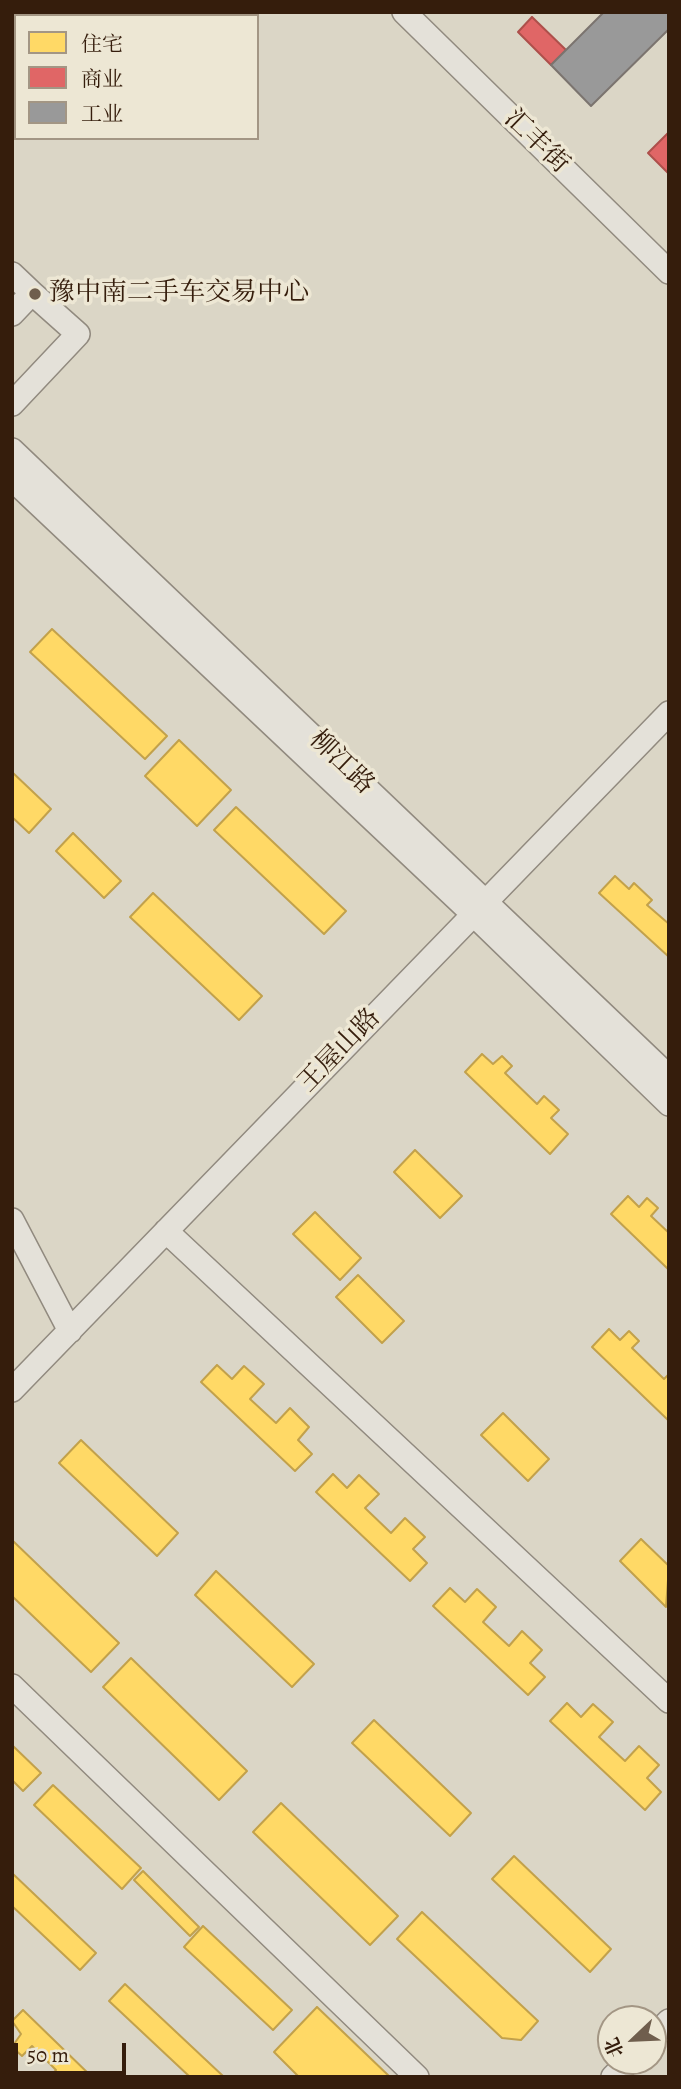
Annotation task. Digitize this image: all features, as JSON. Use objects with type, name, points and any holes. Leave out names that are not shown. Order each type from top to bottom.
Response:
[{"type":"street","name":"汇丰街","points":[[404,12],[669,272]]},
{"type":"street","points":[[12,274],[78,334],[12,404]]},
{"type":"street","points":[[12,314],[32,293]]},
{"type":"street","name":"柳江路","points":[[12,450],[480,908],[669,1104]]},
{"type":"street","name":"柳江路","points":[[12,479],[480,908],[669,1077]]},
{"type":"street","name":"王屋山路","points":[[12,1390],[669,713]]},
{"type":"street","points":[[12,1220],[70,1331]]},
{"type":"street","points":[[166,1231],[669,1701]]},
{"type":"street","points":[[12,1686],[417,2077]]},
{"type":"building: 住宅","points":[[52,629],[167,736],[145,759],[30,652]]},
{"type":"building: 住宅","points":[[179,740],[231,790],[197,826],[145,776]]},
{"type":"building: 住宅","points":[[12,772],[51,809],[29,833],[12,817]]},
{"type":"building: 住宅","points":[[236,807],[346,911],[324,934],[214,830]]},
{"type":"building: 住宅","points":[[73,833],[121,881],[104,898],[56,851]]},
{"type":"building: 住宅","points":[[615,876],[629,889],[634,883],[652,900],[647,905],[669,924],[669,957],[599,893]]},
{"type":"building: 住宅","points":[[153,893],[262,996],[239,1020],[130,917]]},
{"type":"building: 住宅","points":[[482,1054],[493,1064],[502,1056],[512,1066],[505,1073],[537,1104],[544,1096],[559,1110],[551,1118],[568,1134],[550,1154],[465,1072]]},
{"type":"building: 住宅","points":[[415,1150],[462,1196],[440,1218],[394,1172]]},
{"type":"building: 住宅","points":[[628,1196],[639,1207],[647,1198],[658,1208],[651,1216],[669,1233],[669,1270],[611,1214]]},
{"type":"building: 住宅","points":[[315,1212],[361,1258],[340,1280],[293,1234]]},
{"type":"building: 住宅","points":[[358,1275],[404,1321],[382,1343],[336,1297]]},
{"type":"building: 住宅","points":[[609,1329],[620,1340],[629,1331],[639,1341],[632,1348],[664,1379],[669,1374],[669,1421],[592,1347]]},
{"type":"building: 住宅","points":[[217,1365],[232,1379],[244,1366],[264,1384],[250,1399],[276,1423],[290,1408],[309,1427],[298,1440],[312,1454],[295,1471],[201,1382]]},
{"type":"building: 住宅","points":[[503,1413],[549,1459],[528,1481],[481,1435]]},
{"type":"building: 住宅","points":[[81,1440],[178,1533],[157,1556],[59,1463]]},
{"type":"building: 住宅","points":[[333,1474],[347,1488],[359,1475],[379,1494],[365,1508],[391,1533],[405,1518],[425,1537],[413,1549],[427,1563],[410,1581],[316,1492]]},
{"type":"building: 住宅","points":[[641,1539],[669,1566],[666,1607],[620,1561]]},
{"type":"building: 住宅","points":[[12,1540],[119,1643],[91,1672],[12,1596]]},
{"type":"building: 住宅","points":[[216,1571],[314,1664],[292,1687],[195,1595]]},
{"type":"building: 住宅","points":[[450,1588],[465,1602],[477,1589],[496,1607],[483,1622],[509,1646],[522,1631],[542,1650],[530,1663],[545,1677],[528,1695],[433,1606]]},
{"type":"building: 住宅","points":[[131,1658],[247,1771],[219,1800],[103,1687]]},
{"type":"building: 住宅","points":[[567,1703],[581,1717],[593,1704],[613,1722],[599,1737],[625,1761],[639,1746],[659,1765],[647,1778],[661,1792],[645,1810],[550,1721]]},
{"type":"building: 住宅","points":[[374,1720],[471,1813],[450,1836],[352,1743]]},
{"type":"building: 住宅","points":[[12,1745],[41,1773],[23,1791],[12,1780]]},
{"type":"building: 住宅","points":[[53,1785],[141,1868],[122,1889],[34,1805]]},
{"type":"building: 住宅","points":[[281,1803],[398,1916],[370,1945],[253,1832]]},
{"type":"building: 住宅","points":[[514,1856],[611,1949],[590,1972],[492,1879]]},
{"type":"building: 住宅","points":[[143,1871],[199,1927],[190,1936],[134,1880]]},
{"type":"building: 住宅","points":[[12,1873],[96,1953],[80,1970],[12,1906]]},
{"type":"building: 住宅","points":[[422,1912],[538,2021],[521,2040],[502,2038],[397,1939]]},
{"type":"building: 住宅","points":[[203,1926],[292,2010],[273,2030],[184,1947]]},
{"type":"building: 住宅","points":[[125,1984],[223,2076],[190,2077],[109,2001]]},
{"type":"building: 住宅","points":[[317,2007],[390,2077],[299,2077],[274,2052]]},
{"type":"building: 住宅","points":[[23,2010],[92,2077],[50,2077],[56,2070],[32,2046],[22,2056],[12,2047],[21,2034],[12,2021]]},
{"type":"building: 商业","points":[[532,17],[566,50],[551,65],[518,32]]},
{"type":"building: 商业","points":[[669,132],[669,174],[648,153]]},
{"type":"building: 工业","points":[[604,12],[669,12],[669,29],[591,106],[551,65]]},
{"type":"place","name":"豫中南二手车交易中心","points":[[35,294]]}]
